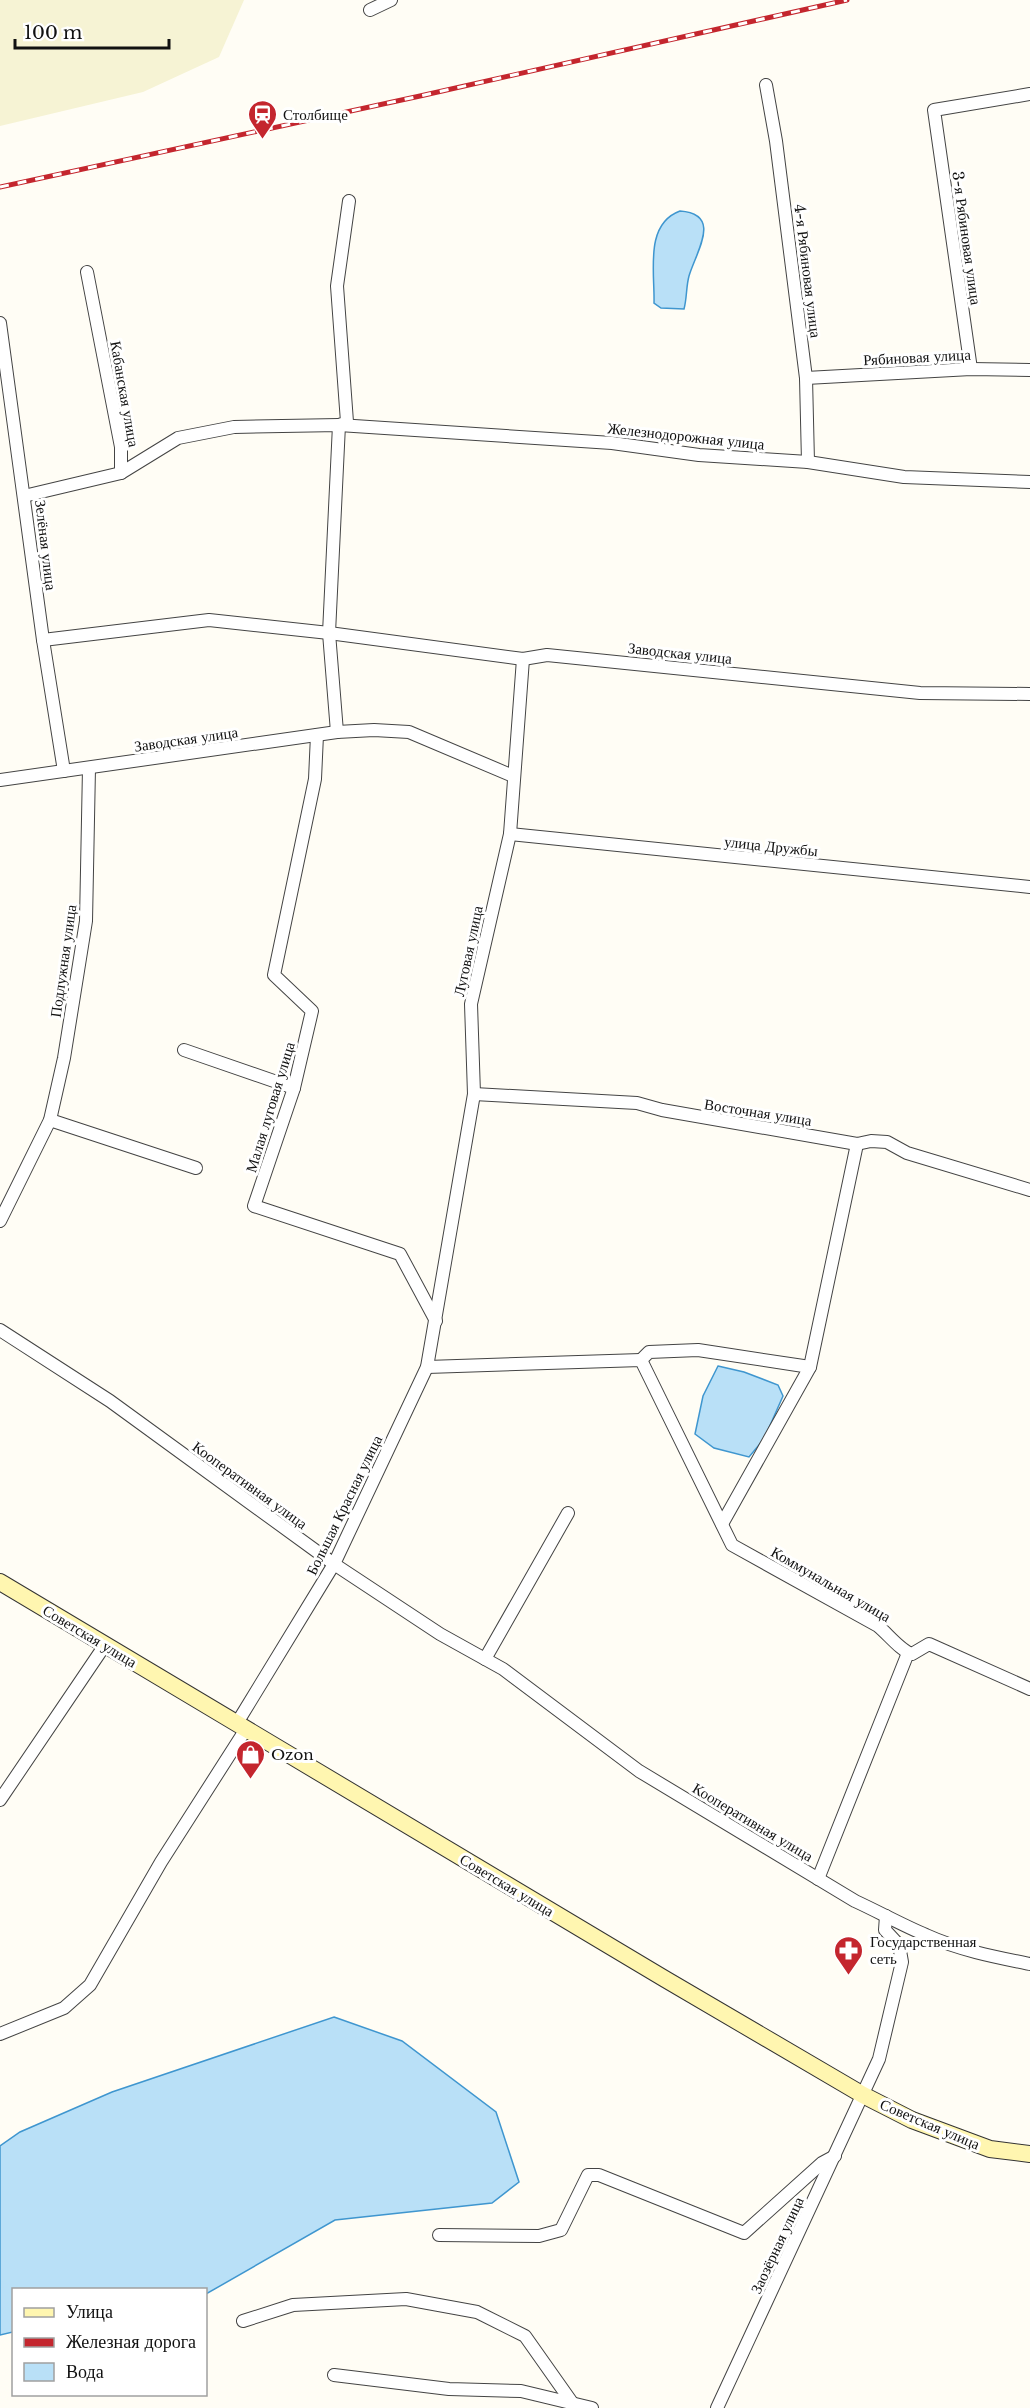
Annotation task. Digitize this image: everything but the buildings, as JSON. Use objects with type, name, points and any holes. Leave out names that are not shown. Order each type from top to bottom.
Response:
[{"type":"street","points":[[370,10],[391,0]]},
{"type":"street","name":"4-я Рябиновая улица","points":[[766,85],[776,141],[806,378],[808,462]]},
{"type":"street","name":"3-я Рябиновая улица","points":[[970,369],[934,110],[1030,94]]},
{"type":"street","points":[[337,732],[329,633],[339,425],[347,422],[337,286],[349,201]]},
{"type":"street","name":"Кабанская улица","points":[[87,272],[122,447],[121,473]]},
{"type":"street","name":"Зелёная улица","points":[[0,323],[43,640],[64,771]]},
{"type":"street","name":"Рябиновая улица","points":[[806,378],[970,369],[1030,370]]},
{"type":"street","name":"Железнодорожная улица","points":[[339,425],[612,443],[699,455],[808,462],[904,477],[1030,482]]},
{"type":"street","name":"Кабанская улица","points":[[121,473],[178,438],[234,427],[339,425]]},
{"type":"street","points":[[24,496],[121,473]]},
{"type":"street","name":"Заводская улица","points":[[43,640],[209,620],[329,633],[523,659],[547,655],[920,693],[1030,694]]},
{"type":"street","name":"Луговая улица","points":[[436,1321],[474,1094],[471,1004],[510,834],[523,659]]},
{"type":"street","name":"Заводская улица","points":[[0,780],[337,732],[374,730],[409,732],[513,776]]},
{"type":"street","name":"Малая луговая улица","points":[[317,735],[315,779],[274,975],[312,1011],[294,1088],[254,1206],[400,1254],[436,1321]]},
{"type":"street","name":"Подлужная улица","points":[[0,1221],[50,1120],[64,1058],[86,921],[89,768]]},
{"type":"street","name":"улица Дружбы","points":[[510,834],[1030,887]]},
{"type":"street","points":[[184,1050],[294,1088]]},
{"type":"street","name":"Восточная улица","points":[[474,1094],[638,1103],[707,1119],[857,1144],[871,1141],[887,1142],[907,1153],[1030,1190]]},
{"type":"street","points":[[50,1120],[196,1168]]},
{"type":"street","points":[[722,1524],[810,1367],[857,1144]]},
{"type":"street","name":"Большая Красная улица","points":[[0,2034],[64,2008],[90,1985],[334,1564],[427,1367],[436,1321]]},
{"type":"street","name":"Кооперативная улица","points":[[0,1330],[110,1401],[334,1564],[440,1634],[503,1669],[639,1771],[818,1879],[886,1916],[927,1936],[962,1948],[1030,1964]]},
{"type":"street","points":[[427,1367],[641,1360],[650,1352],[698,1350],[810,1367]]},
{"type":"street","name":"Коммунальная улица","points":[[641,1360],[732,1545],[878,1626],[908,1653]]},
{"type":"street","points":[[485,1659],[568,1513]]},
{"type":"street","name":"Советская улица","points":[[0,1582],[863,2095],[912,2120],[990,2149],[1030,2154]]},
{"type":"street","points":[[818,1879],[908,1653],[912,1654],[929,1644],[1030,1689]]},
{"type":"street","points":[[0,1800],[105,1645]]},
{"type":"street","name":"Заозёрная улица","points":[[717,2408],[879,2059],[902,1962],[899,1945],[885,1930],[886,1916]]},
{"type":"street","points":[[439,2235],[539,2236],[561,2230],[588,2175],[599,2175],[744,2233],[822,2163],[835,2156]]},
{"type":"street","points":[[243,2321],[293,2305],[406,2299],[477,2312],[525,2336],[573,2404]]},
{"type":"street","points":[[334,2374],[449,2389],[521,2391],[592,2408]]},
{"type":"shaded area","points":[[0,0],[244,0],[219,57],[143,92],[0,126]]},
{"type":"water","points":[[680,211],[693,214],[701,219],[704,227],[703,236],[689,276],[684,309],[661,308],[654,303],[653,264],[656,238],[669,217]]},
{"type":"water","points":[[718,1366],[744,1372],[778,1385],[783,1396],[764,1439],[749,1457],[714,1448],[695,1434],[703,1396]]},
{"type":"water","points":[[334,2017],[402,2041],[496,2112],[519,2182],[492,2203],[335,2220],[207,2293],[207,2288],[12,2288],[12,2332],[0,2335],[0,2146],[20,2132],[112,2092]]},
{"type":"railway","points":[[0,187],[847,0]]},
{"type":"place","name":"Столбище","points":[[262,140]]},
{"type":"place","name":"Ozon","points":[[250,1780]]},
{"type":"place","name":"Государственная сеть","points":[[849,1976]]}]
